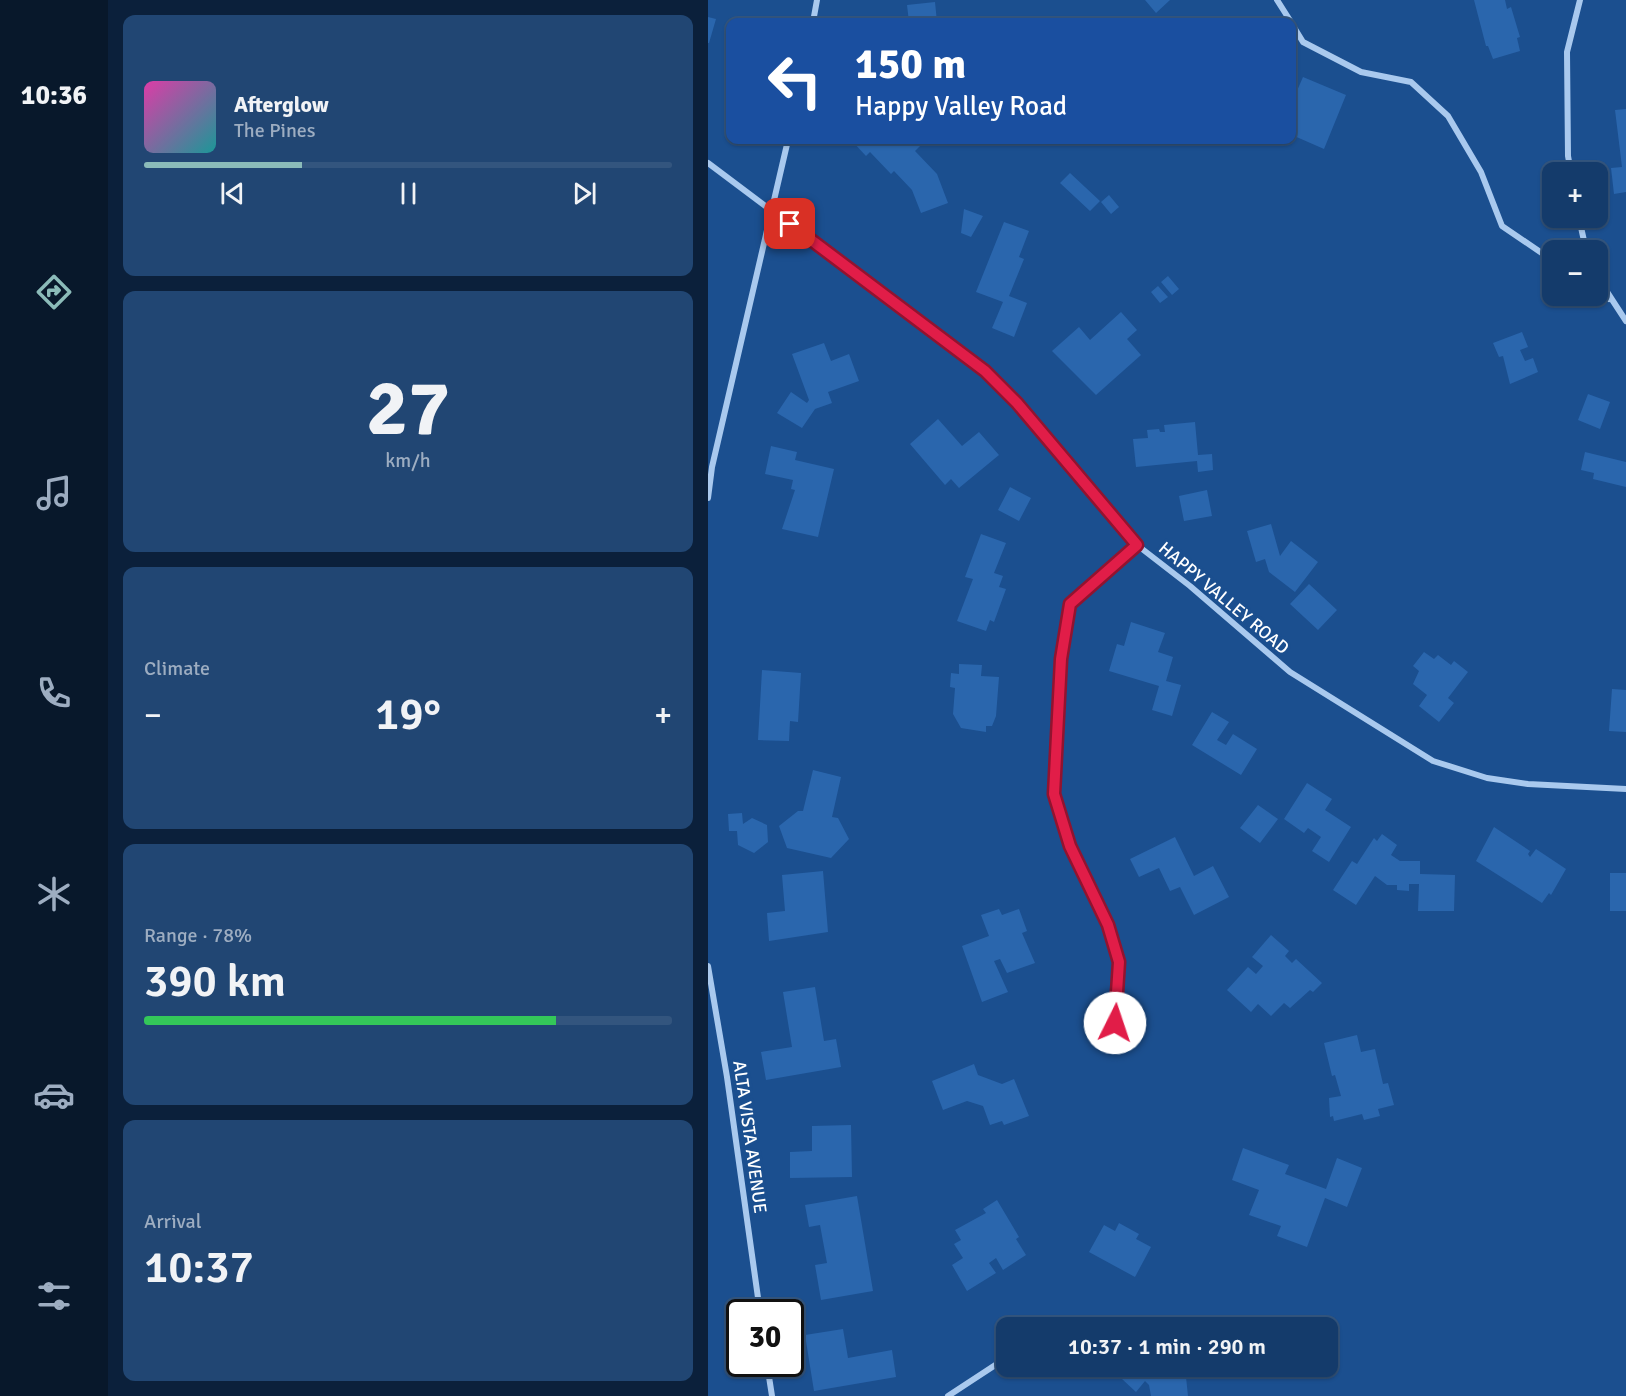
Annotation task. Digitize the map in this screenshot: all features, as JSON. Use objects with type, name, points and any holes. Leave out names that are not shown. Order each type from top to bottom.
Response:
[{"type":"street","points":[[814,18],[818,0]]},
{"type":"street","points":[[1277,0],[1288,18]]},
{"type":"street","points":[[1569,162],[1567,52],[1580,0]]},
{"type":"street","points":[[1296,31],[1303,42],[1361,72],[1411,82],[1448,116],[1481,172],[1502,226],[1542,253]]},
{"type":"street","points":[[708,498],[712,466],[787,144]]},
{"type":"street","name":"HAPPY VALLEY ROAD","points":[[708,163],[985,371],[1017,403],[1137,545],[1190,586],[1290,672],[1433,761],[1488,778],[1528,784],[1626,789]]},
{"type":"street","points":[[1608,294],[1626,321]]},
{"type":"street","points":[[1608,298],[1612,301]]},
{"type":"street","points":[[1115,1023],[1119,962],[1108,925],[1070,846],[1054,794],[1061,659],[1070,604],[1137,545]]},
{"type":"street","name":"ALTA VISTA AVENUE","points":[[708,966],[728,1077],[758,1299]]},
{"type":"street","points":[[948,1396],[996,1365]]},
{"type":"street","points":[[769,1377],[772,1396]]},
{"type":"building","points":[[1145,0],[1170,0],[1156,13]]},
{"type":"building","points":[[1474,0],[1505,0],[1507,9],[1511,7],[1520,37],[1517,38],[1520,51],[1493,59],[1486,46]]},
{"type":"building","points":[[935,2],[937,18],[909,18],[907,5]]},
{"type":"building","points":[[708,17],[716,19],[709,43],[708,43]]},
{"type":"building","points":[[1303,77],[1346,95],[1324,149],[1296,137],[1296,93]]},
{"type":"building","points":[[1626,109],[1626,192],[1614,194],[1611,168],[1622,167],[1615,110]]},
{"type":"building","points":[[855,144],[920,144],[915,151],[937,174],[948,203],[921,213],[912,190],[894,171],[891,174],[870,152],[866,156]]},
{"type":"building","points":[[1070,173],[1100,201],[1090,211],[1060,183]]},
{"type":"building","points":[[1109,195],[1119,207],[1111,214],[1101,202]]},
{"type":"building","points":[[964,209],[983,216],[971,237],[961,233]]},
{"type":"building","points":[[1004,222],[1029,231],[1019,257],[1024,259],[1009,296],[1027,303],[1014,337],[992,328],[1003,302],[976,292]]},
{"type":"building","points":[[1168,276],[1179,289],[1172,295],[1161,282]]},
{"type":"building","points":[[1158,286],[1168,297],[1160,303],[1151,292]]},
{"type":"building","points":[[1121,312],[1137,330],[1127,339],[1141,355],[1096,395],[1052,351],[1079,327],[1090,340]]},
{"type":"building","points":[[1522,332],[1528,347],[1520,350],[1525,361],[1533,358],[1538,372],[1510,384],[1503,356],[1499,357],[1493,343]]},
{"type":"building","points":[[824,343],[831,361],[849,354],[859,381],[828,392],[832,403],[815,409],[802,428],[777,413],[791,392],[807,403],[809,400],[792,354]]},
{"type":"building","points":[[1588,394],[1610,402],[1600,429],[1578,420]]},
{"type":"building","points":[[938,419],[962,446],[979,432],[999,455],[959,488],[951,479],[945,485],[910,444]]},
{"type":"building","points":[[1195,422],[1198,455],[1212,454],[1213,470],[1198,472],[1197,461],[1136,467],[1133,439],[1148,438],[1147,430],[1159,429],[1160,432],[1165,432],[1164,425]]},
{"type":"building","points":[[771,446],[797,452],[795,460],[834,469],[818,537],[782,529],[795,490],[791,489],[793,480],[765,474]]},
{"type":"building","points":[[1585,452],[1626,462],[1626,487],[1593,479],[1594,473],[1581,470]]},
{"type":"building","points":[[1010,487],[1031,498],[1019,521],[998,510]]},
{"type":"building","points":[[1207,490],[1212,516],[1184,521],[1179,496]]},
{"type":"building","points":[[1271,524],[1280,556],[1291,541],[1318,562],[1295,592],[1269,572],[1265,559],[1256,562],[1247,531]]},
{"type":"building","points":[[981,534],[1006,543],[994,573],[1003,576],[999,587],[1006,589],[994,622],[990,620],[986,631],[957,621],[973,579],[965,577]]},
{"type":"building","points":[[1309,584],[1337,610],[1318,630],[1290,604]]},
{"type":"building","points":[[1131,622],[1165,633],[1158,652],[1173,657],[1166,681],[1181,685],[1172,716],[1152,710],[1159,686],[1109,671],[1117,644],[1124,646]]},
{"type":"building","points":[[1424,652],[1434,659],[1438,655],[1451,665],[1454,661],[1468,672],[1448,698],[1454,703],[1439,722],[1419,706],[1427,695],[1413,684],[1419,671],[1413,666]]},
{"type":"building","points":[[959,664],[982,665],[981,676],[999,677],[996,716],[992,726],[986,726],[986,732],[961,728],[953,714],[955,688],[950,687],[951,673],[959,674]]},
{"type":"building","points":[[762,670],[801,673],[798,722],[790,721],[789,741],[758,740]]},
{"type":"building","points":[[1612,689],[1626,690],[1626,732],[1609,731]]},
{"type":"building","points":[[1212,712],[1229,722],[1217,740],[1226,745],[1233,734],[1257,749],[1241,775],[1192,745]]},
{"type":"building","points":[[813,770],[841,777],[832,817],[838,818],[849,839],[831,858],[787,848],[779,826],[798,811],[803,811]]},
{"type":"building","points":[[1307,783],[1332,799],[1325,810],[1351,827],[1329,862],[1312,851],[1321,837],[1308,828],[1304,833],[1284,819]]},
{"type":"building","points":[[1258,805],[1278,819],[1260,843],[1240,828]]},
{"type":"building","points":[[742,813],[743,824],[752,818],[767,825],[768,842],[754,853],[738,845],[737,831],[729,831],[728,814]]},
{"type":"building","points":[[1494,827],[1530,851],[1528,854],[1530,857],[1536,849],[1566,869],[1551,895],[1549,893],[1542,903],[1476,861]]},
{"type":"building","points":[[1382,834],[1397,845],[1391,855],[1400,861],[1420,861],[1420,874],[1455,875],[1454,911],[1418,911],[1419,884],[1409,884],[1409,891],[1397,890],[1397,885],[1387,885],[1375,876],[1356,905],[1333,890],[1352,861],[1357,864],[1374,838],[1377,841]]},
{"type":"building","points":[[1175,837],[1194,876],[1213,866],[1229,897],[1194,915],[1180,887],[1170,891],[1159,868],[1139,877],[1130,859]]},
{"type":"building","points":[[823,871],[828,932],[769,941],[767,913],[785,911],[782,875]]},
{"type":"building","points":[[1610,873],[1626,873],[1626,911],[1610,911]]},
{"type":"building","points":[[999,909],[1002,915],[1019,909],[1027,931],[1022,933],[1035,963],[1007,973],[1000,959],[994,961],[1008,992],[982,1002],[962,946],[989,936],[981,915]]},
{"type":"building","points":[[1271,935],[1289,951],[1285,956],[1292,963],[1296,959],[1322,983],[1313,992],[1310,990],[1290,1008],[1284,1003],[1271,1016],[1258,1004],[1251,1012],[1227,990],[1248,967],[1256,974],[1263,966],[1252,957]]},
{"type":"building","points":[[815,987],[824,1041],[836,1039],[841,1067],[766,1080],[761,1052],[792,1047],[783,992]]},
{"type":"building","points":[[1357,1035],[1361,1052],[1375,1049],[1383,1084],[1388,1083],[1394,1105],[1378,1109],[1380,1116],[1364,1120],[1362,1114],[1334,1121],[1333,1116],[1330,1117],[1329,1098],[1341,1096],[1335,1075],[1332,1076],[1324,1043]]},
{"type":"building","points":[[974,1064],[978,1075],[1002,1084],[1014,1079],[1029,1116],[1004,1125],[1002,1121],[990,1125],[983,1106],[967,1101],[943,1110],[932,1081]]},
{"type":"building","points":[[851,1125],[852,1177],[790,1178],[790,1152],[812,1151],[812,1126]]},
{"type":"building","points":[[1243,1148],[1289,1165],[1285,1174],[1326,1189],[1337,1158],[1362,1168],[1347,1207],[1325,1198],[1307,1247],[1277,1236],[1281,1226],[1249,1215],[1259,1190],[1232,1180]]},
{"type":"building","points":[[857,1196],[873,1291],[821,1300],[815,1265],[827,1263],[820,1225],[809,1227],[805,1205]]},
{"type":"building","points":[[997,1200],[1019,1237],[1016,1239],[1026,1255],[1003,1270],[996,1258],[989,1263],[996,1273],[967,1291],[952,1265],[963,1258],[954,1244],[961,1240],[955,1230],[986,1213],[983,1209]]},
{"type":"building","points":[[1119,1223],[1139,1234],[1136,1239],[1151,1247],[1135,1277],[1089,1252],[1104,1225],[1115,1231]]},
{"type":"building","points":[[843,1329],[848,1358],[892,1350],[896,1377],[814,1391],[805,1335]]},
{"type":"building","points":[[1120,1377],[1186,1377],[1188,1396],[1151,1396],[1149,1385],[1145,1381],[1136,1392]]},
{"type":"route","points":[[790,224],[985,371],[1017,403],[1137,545],[1070,604],[1061,659],[1054,794],[1070,846],[1108,925],[1119,962],[1115,1023]]}]
